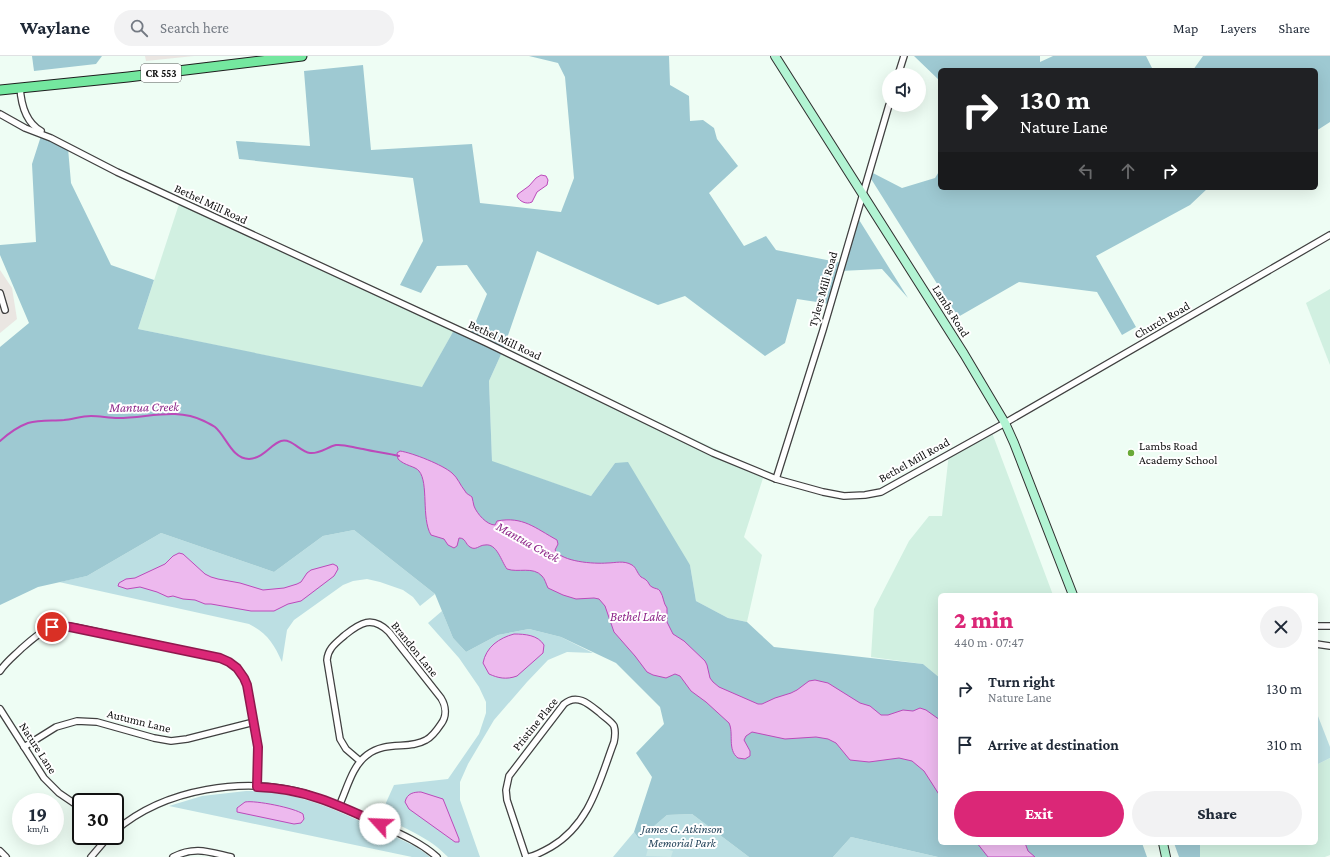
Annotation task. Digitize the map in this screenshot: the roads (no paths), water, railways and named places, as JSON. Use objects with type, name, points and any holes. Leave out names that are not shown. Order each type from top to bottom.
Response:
[{"type":"main road","name":"CR 553","points":[[0,90],[128,77],[302,56]]},
{"type":"main road","name":"Lambs Road","points":[[775,56],[864,194],[964,354],[1005,423],[1072,593]]},
{"type":"main road","points":[[1163,845],[1166,857]]},
{"type":"street","points":[[900,68],[904,56]]},
{"type":"street","points":[[20,87],[21,102],[25,112],[36,129],[51,138]]},
{"type":"street","name":"Tylers Mill Road","points":[[776,479],[864,194],[887,112]]},
{"type":"street","name":"Bethel Mill Road","points":[[0,114],[25,128],[51,138],[171,198],[487,343],[713,453],[776,479],[823,492],[844,496],[865,495],[881,492],[1005,423]]},
{"type":"street","name":"Church Road","points":[[1005,423],[1330,236]]},
{"type":"street","points":[[0,293],[5,310]]},
{"type":"street","name":"Brandon Lane","points":[[339,806],[356,768],[360,761],[369,753],[383,747],[418,743],[427,740],[442,723],[445,714],[445,707],[441,698],[382,626],[373,622],[360,624],[335,643],[329,651],[327,660],[340,739],[348,751],[360,761]]},
{"type":"street","points":[[0,671],[8,661],[41,632],[58,626],[70,627],[220,658],[237,668],[244,678],[248,689],[258,747],[257,787]]},
{"type":"street","points":[[1318,626],[1330,626]]},
{"type":"street","points":[[1318,644],[1330,646]]},
{"type":"street","name":"Pristine Place","points":[[526,857],[508,800],[506,790],[509,776],[564,704],[570,700],[581,700],[590,704],[611,722],[615,732],[614,742],[591,802],[579,823],[560,842],[540,854],[529,857]]},
{"type":"street","name":"Nature Lane","points":[[0,709],[39,771],[49,784],[72,802]]},
{"type":"street","name":"Autumn Lane","points":[[24,747],[56,727],[77,721],[97,722],[168,741],[187,739],[254,722]]},
{"type":"street","points":[[124,824],[144,811],[187,794],[225,788],[257,787],[296,791],[315,796],[339,806],[416,842],[437,857]]},
{"type":"street","points":[[91,857],[101,845]]},
{"type":"street","points":[[173,857],[186,851],[194,850],[231,857]]},
{"type":"street","points":[[1,853],[6,857]]},
{"type":"water","points":[[541,175],[546,176],[548,180],[547,185],[537,192],[532,202],[525,203],[521,201],[517,196],[518,194]]},
{"type":"water","name":"Bethel Lake","points":[[400,451],[412,454],[442,466],[452,473],[466,493],[472,497],[477,512],[492,525],[495,525],[497,521],[514,520],[535,527],[557,540],[558,544],[555,550],[559,554],[571,560],[594,563],[629,563],[650,586],[660,591],[667,608],[667,622],[673,634],[684,641],[705,661],[710,678],[719,687],[758,704],[762,704],[791,693],[809,681],[815,680],[828,683],[860,703],[870,706],[881,715],[888,715],[903,710],[913,711],[920,708],[926,710],[938,719],[938,793],[924,771],[912,761],[899,758],[869,762],[850,760],[836,743],[828,739],[816,737],[785,739],[752,732],[746,736],[744,740],[750,751],[750,756],[745,759],[738,758],[733,751],[729,723],[706,702],[691,691],[680,676],[675,674],[666,678],[647,672],[614,632],[605,606],[599,599],[576,599],[563,595],[548,588],[542,576],[534,571],[507,569],[496,550],[489,545],[472,548],[468,546],[463,539],[459,538],[457,546],[454,548],[448,545],[444,539],[431,535],[426,520],[425,492],[422,476],[417,469],[398,459],[397,453]]},
{"type":"water","points":[[179,553],[183,554],[205,574],[211,577],[240,583],[263,590],[284,588],[297,584],[301,582],[311,570],[333,564],[337,566],[338,569],[334,576],[301,601],[288,604],[274,611],[251,611],[205,604],[195,600],[173,596],[168,597],[140,587],[127,589],[118,586],[119,583],[126,579],[135,578],[165,564],[173,556]]},
{"type":"water","points":[[514,634],[535,637],[544,645],[543,653],[517,676],[502,678],[489,674],[483,663],[487,652],[498,641]]},
{"type":"water","points":[[421,792],[443,799],[459,842],[455,842],[409,809],[405,802],[407,797],[413,793]]},
{"type":"water","points":[[245,802],[266,803],[292,809],[303,814],[304,819],[301,823],[294,824],[237,812],[237,808]]},
{"type":"water","points":[[979,845],[1026,845],[1028,851],[1035,857],[988,857]]},
{"type":"waterway","name":"Mantua Creek","points":[[0,441],[17,428],[32,422],[64,420],[88,416],[129,418],[172,414],[193,417],[214,426],[234,451],[243,458],[249,459],[259,456],[281,441],[289,441],[310,453],[339,445],[399,456]]},
{"type":"place","name":"Lambs Road Academy School","points":[[1131,453]]},
{"type":"park label","name":"James G. Atkinson Memorial Park","points":[[682,836]]}]
